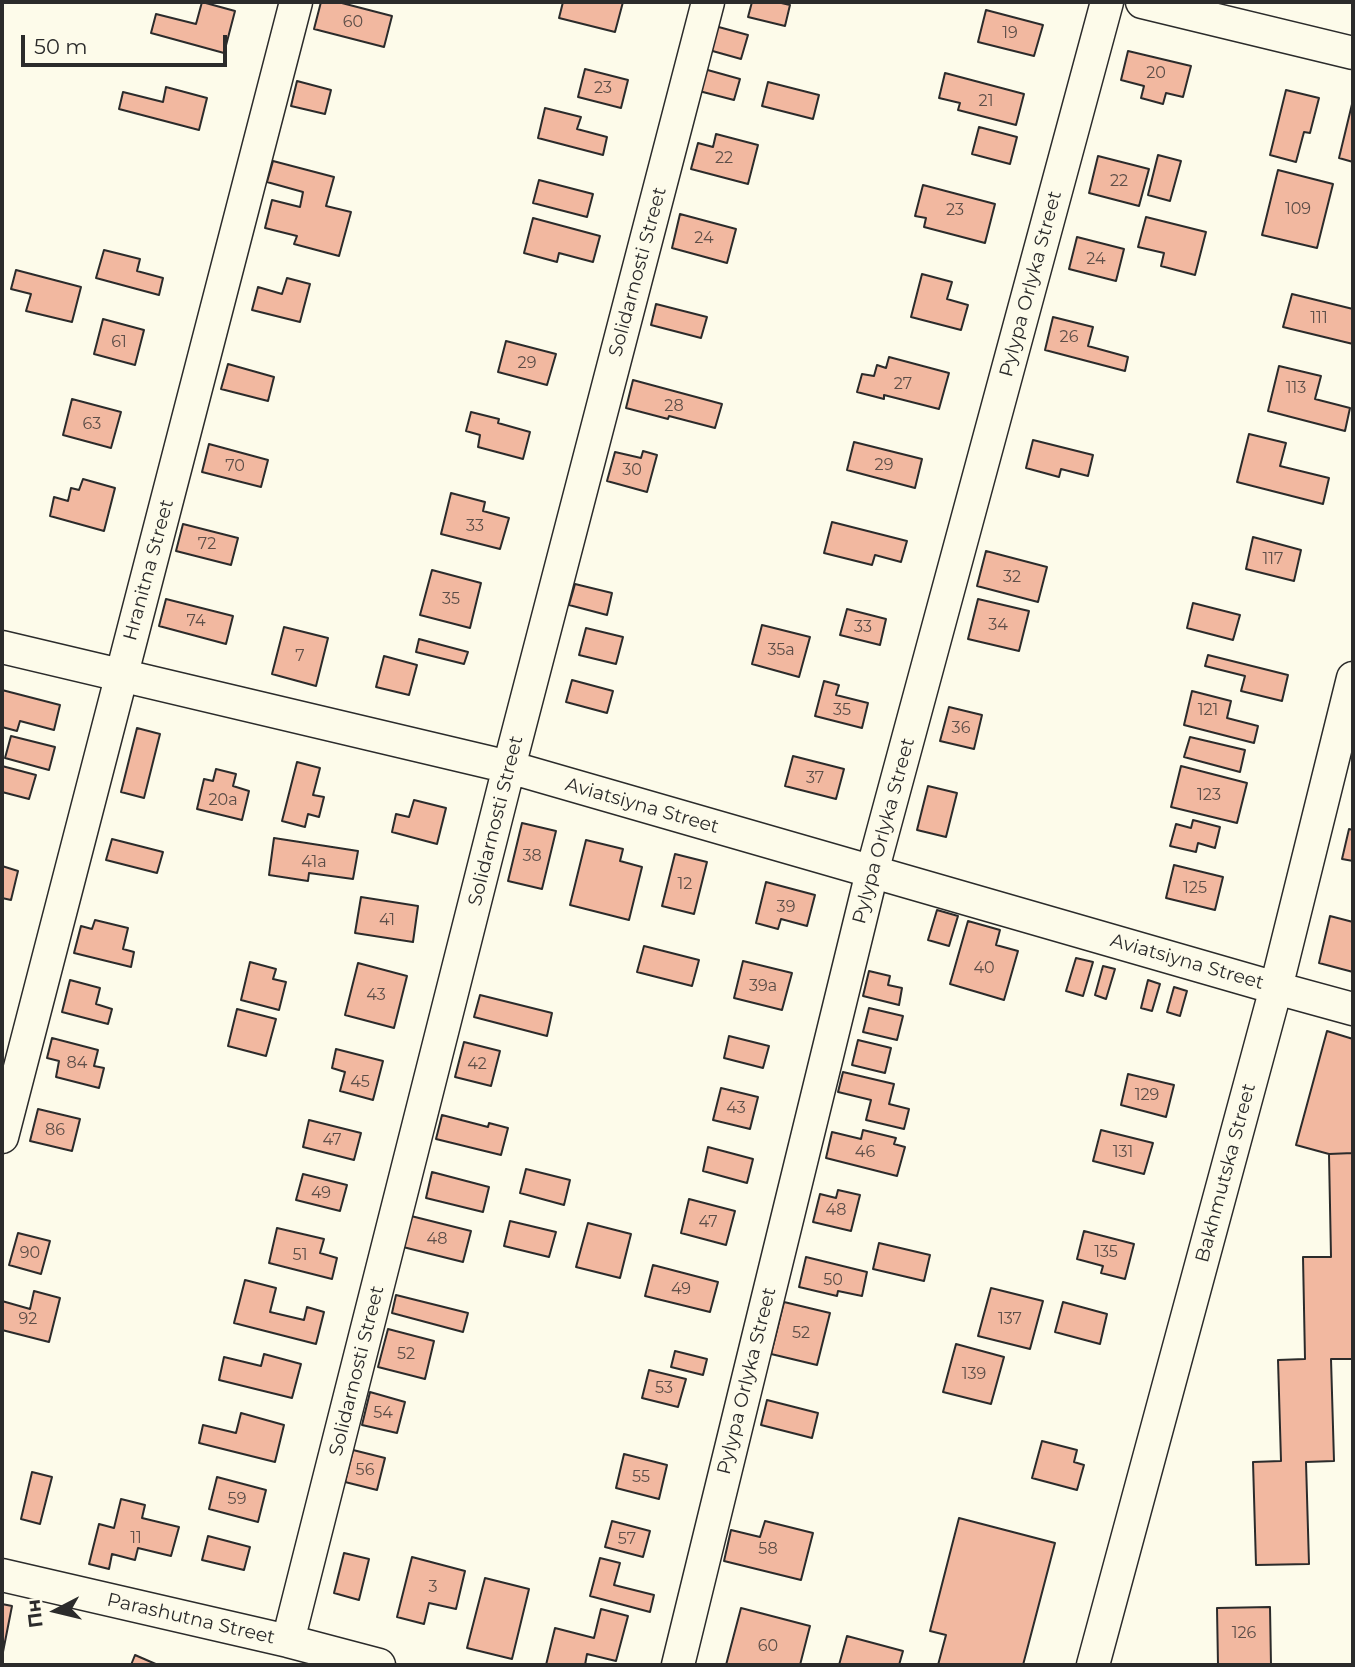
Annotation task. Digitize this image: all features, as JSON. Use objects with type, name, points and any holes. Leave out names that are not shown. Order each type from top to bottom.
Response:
[{"type":"street","name":"Hranitna Street","points":[[2,1137],[296,2]]},
{"type":"street","name":"Solidarnosti Street","points":[[288,1641],[509,767],[708,2]]},
{"type":"street","name":"Pylypa Orlyka Street","points":[[678,1665],[872,872],[1107,2]]},
{"type":"street","points":[[1142,2],[1353,53]]},
{"type":"street","name":"Aviatsiyna Street","points":[[2,647],[509,767],[1353,1009]]},
{"type":"street","name":"Bakhmutska Street","points":[[1093,1665],[1276,988],[1353,678]]},
{"type":"street","name":"Parashutna Street","points":[[2,1575],[288,1641],[379,1665]]},
{"type":"building","points":[[202,2],[235,11],[224,53],[151,33],[156,14],[196,24]]},
{"type":"building","points":[[321,2],[338,2],[392,16],[384,47],[314,29]]},
{"type":"building","points":[[563,2],[623,2],[615,32],[559,18]]},
{"type":"building","points":[[752,2],[790,5],[785,26],[748,17]]},
{"type":"building","points":[[986,10],[1043,25],[1034,56],[978,42]]},
{"type":"building","points":[[715,26],[748,35],[741,59],[709,50]]},
{"type":"building","points":[[1128,51],[1191,66],[1183,97],[1166,93],[1163,104],[1141,98],[1144,86],[1121,80]]},
{"type":"building","points":[[585,69],[628,80],[621,108],[578,97]]},
{"type":"building","points":[[704,69],[740,79],[734,100],[699,91]]},
{"type":"building","points":[[945,73],[1024,94],[1016,125],[958,110],[960,103],[939,98]]},
{"type":"building","points":[[297,81],[331,90],[325,114],[291,106]]},
{"type":"building","points":[[768,82],[819,95],[813,119],[762,106]]},
{"type":"building","points":[[166,87],[207,98],[199,130],[119,109],[123,92],[163,102]]},
{"type":"building","points":[[1286,90],[1319,98],[1310,133],[1304,132],[1296,162],[1270,155]]},
{"type":"building","points":[[1353,100],[1353,162],[1339,158]]},
{"type":"building","points":[[545,108],[581,117],[577,129],[607,137],[603,155],[538,138]]},
{"type":"building","points":[[979,127],[1017,137],[1010,164],[972,154]]},
{"type":"building","points":[[716,134],[758,145],[748,184],[691,169],[698,143],[713,147]]},
{"type":"building","points":[[1158,155],[1181,161],[1170,201],[1148,195]]},
{"type":"building","points":[[1098,156],[1149,169],[1139,206],[1089,193]]},
{"type":"building","points":[[273,161],[334,177],[326,206],[351,212],[339,256],[294,244],[297,236],[265,228],[272,200],[300,207],[303,192],[267,182]]},
{"type":"building","points":[[1278,170],[1333,184],[1317,248],[1262,235]]},
{"type":"building","points":[[539,180],[593,194],[587,217],[533,203]]},
{"type":"building","points":[[923,185],[995,204],[985,243],[924,227],[926,218],[915,216]]},
{"type":"building","points":[[680,214],[736,229],[727,263],[672,248]]},
{"type":"building","points":[[1146,217],[1206,232],[1195,275],[1161,266],[1164,253],[1138,247]]},
{"type":"building","points":[[533,218],[600,236],[593,262],[559,253],[557,262],[524,253]]},
{"type":"building","points":[[1077,237],[1124,249],[1116,281],[1069,269]]},
{"type":"building","points":[[104,250],[140,259],[137,271],[163,278],[159,295],[96,278]]},
{"type":"building","points":[[16,270],[81,287],[72,322],[26,311],[31,294],[11,289]]},
{"type":"building","points":[[922,274],[952,282],[947,299],[968,305],[961,330],[911,317]]},
{"type":"building","points":[[287,278],[310,284],[300,322],[252,310],[258,287],[282,294]]},
{"type":"building","points":[[1292,294],[1353,309],[1353,344],[1283,327]]},
{"type":"building","points":[[656,304],[707,317],[701,338],[651,325]]},
{"type":"building","points":[[1053,317],[1093,327],[1088,346],[1128,357],[1125,371],[1045,350]]},
{"type":"building","points":[[103,319],[144,330],[135,365],[94,354]]},
{"type":"building","points":[[506,341],[556,354],[547,385],[498,372]]},
{"type":"building","points":[[889,357],[949,373],[939,409],[884,395],[884,399],[857,392],[862,374],[874,376],[877,365],[886,368]]},
{"type":"building","points":[[228,364],[274,377],[268,401],[221,389]]},
{"type":"building","points":[[1279,366],[1321,376],[1315,399],[1350,408],[1345,431],[1268,411]]},
{"type":"building","points":[[633,380],[722,404],[715,428],[626,408]]},
{"type":"building","points":[[72,399],[121,412],[111,448],[63,435]]},
{"type":"building","points":[[471,412],[499,419],[498,423],[530,432],[523,459],[478,447],[480,435],[466,431]]},
{"type":"building","points":[[1249,434],[1286,443],[1280,466],[1329,478],[1323,504],[1237,482]]},
{"type":"building","points":[[1033,440],[1093,455],[1088,476],[1061,469],[1059,477],[1026,468]]},
{"type":"building","points":[[854,442],[922,459],[915,488],[847,470]]},
{"type":"building","points":[[209,444],[268,460],[261,487],[202,472]]},
{"type":"building","points":[[643,451],[657,455],[647,492],[607,481],[615,452],[641,458]]},
{"type":"building","points":[[83,479],[115,488],[104,531],[50,516],[54,497],[68,501],[71,488],[79,490]]},
{"type":"building","points":[[451,493],[485,502],[483,511],[509,518],[500,549],[441,534]]},
{"type":"building","points":[[832,522],[907,541],[901,562],[875,555],[872,565],[824,553]]},
{"type":"building","points":[[183,524],[238,538],[231,565],[176,551]]},
{"type":"building","points":[[1253,537],[1301,550],[1294,581],[1246,569]]},
{"type":"building","points":[[986,551],[1047,567],[1038,602],[977,586]]},
{"type":"building","points":[[432,570],[481,583],[470,628],[420,615]]},
{"type":"building","points":[[575,584],[612,593],[607,615],[569,605]]},
{"type":"building","points":[[166,599],[233,616],[226,644],[159,626]]},
{"type":"building","points":[[978,599],[1029,611],[1019,651],[968,639]]},
{"type":"building","points":[[1193,603],[1240,615],[1233,640],[1187,628]]},
{"type":"building","points":[[847,609],[886,619],[880,645],[840,635]]},
{"type":"building","points":[[762,625],[810,637],[799,677],[752,664]]},
{"type":"building","points":[[284,627],[328,638],[316,686],[272,674]]},
{"type":"building","points":[[586,628],[623,637],[616,664],[579,655]]},
{"type":"building","points":[[419,639],[468,652],[464,664],[416,652]]},
{"type":"building","points":[[1208,655],[1288,675],[1282,701],[1241,691],[1245,676],[1205,666]]},
{"type":"building","points":[[384,656],[417,665],[409,695],[376,687]]},
{"type":"building","points":[[572,680],[613,691],[607,713],[566,702]]},
{"type":"building","points":[[824,681],[839,685],[836,695],[868,703],[862,728],[815,716]]},
{"type":"building","points":[[2,690],[60,705],[54,730],[20,721],[17,731],[2,727]]},
{"type":"building","points":[[1192,691],[1231,701],[1227,718],[1258,726],[1254,743],[1184,725]]},
{"type":"building","points":[[949,707],[982,715],[974,749],[940,741]]},
{"type":"building","points":[[137,728],[160,734],[144,798],[121,792]]},
{"type":"building","points":[[11,736],[55,747],[49,770],[5,758]]},
{"type":"building","points":[[1190,737],[1245,750],[1240,772],[1184,757]]},
{"type":"building","points":[[793,756],[844,769],[836,799],[785,786]]},
{"type":"building","points":[[297,762],[320,768],[313,795],[324,797],[319,817],[308,814],[305,827],[282,821]]},
{"type":"building","points":[[2,766],[36,775],[29,799],[2,792]]},
{"type":"building","points":[[1181,766],[1247,783],[1237,823],[1171,807]]},
{"type":"building","points":[[216,769],[236,774],[233,786],[249,791],[242,820],[197,809],[204,779],[213,781]]},
{"type":"building","points":[[928,786],[957,793],[946,837],[917,830]]},
{"type":"building","points":[[414,800],[446,808],[437,844],[392,832],[396,814],[409,817]]},
{"type":"building","points":[[1193,820],[1220,827],[1215,848],[1198,843],[1196,852],[1170,846],[1176,824],[1191,828]]},
{"type":"building","points":[[522,823],[556,831],[542,889],[508,881]]},
{"type":"building","points":[[1349,829],[1353,830],[1353,861],[1342,859]]},
{"type":"building","points":[[274,838],[358,851],[353,879],[309,873],[308,881],[269,875]]},
{"type":"building","points":[[112,839],[163,852],[157,873],[106,860]]},
{"type":"building","points":[[586,840],[623,849],[620,861],[642,867],[629,920],[570,905]]},
{"type":"building","points":[[675,854],[707,862],[694,914],[662,906]]},
{"type":"building","points":[[1174,865],[1223,877],[1215,910],[1166,898]]},
{"type":"building","points":[[2,866],[18,871],[11,900],[2,898]]},
{"type":"building","points":[[766,882],[815,895],[807,926],[781,919],[778,929],[756,923]]},
{"type":"building","points":[[361,897],[418,906],[413,942],[355,933]]},
{"type":"building","points":[[937,910],[958,916],[949,946],[928,940]]},
{"type":"building","points":[[1330,916],[1353,922],[1353,972],[1319,963]]},
{"type":"building","points":[[95,920],[128,928],[123,949],[134,952],[131,967],[74,953],[81,926],[92,929]]},
{"type":"building","points":[[968,921],[1000,930],[996,945],[1018,951],[1004,1000],[950,984]]},
{"type":"building","points":[[644,946],[699,960],[692,986],[637,972]]},
{"type":"building","points":[[1076,958],[1093,962],[1083,996],[1066,991]]},
{"type":"building","points":[[743,961],[792,973],[782,1010],[734,998]]},
{"type":"building","points":[[250,962],[276,969],[273,979],[286,982],[279,1010],[241,1000]]},
{"type":"building","points":[[358,963],[407,976],[394,1028],[345,1015]]},
{"type":"building","points":[[1103,966],[1115,969],[1106,999],[1095,995]]},
{"type":"building","points":[[869,971],[890,976],[888,985],[902,988],[899,1005],[863,996]]},
{"type":"building","points":[[70,980],[100,988],[96,1004],[112,1009],[108,1024],[62,1012]]},
{"type":"building","points":[[1148,980],[1160,984],[1152,1011],[1141,1008]]},
{"type":"building","points":[[1174,987],[1187,991],[1180,1016],[1167,1012]]},
{"type":"building","points":[[480,995],[552,1013],[547,1036],[474,1017]]},
{"type":"building","points":[[869,1008],[903,1016],[897,1040],[863,1032]]},
{"type":"building","points":[[237,1009],[276,1019],[266,1056],[228,1046]]},
{"type":"building","points":[[1327,1031],[1353,1039],[1353,1153],[1329,1154],[1296,1145]]},
{"type":"building","points":[[729,1036],[769,1046],[763,1068],[724,1058]]},
{"type":"building","points":[[52,1038],[98,1050],[94,1066],[104,1068],[99,1088],[56,1077],[59,1061],[47,1058]]},
{"type":"building","points":[[858,1040],[891,1048],[885,1073],[852,1065]]},
{"type":"building","points":[[464,1042],[500,1051],[491,1086],[455,1077]]},
{"type":"building","points":[[336,1049],[383,1061],[373,1100],[340,1091],[345,1072],[332,1068]]},
{"type":"building","points":[[843,1072],[894,1084],[889,1104],[909,1109],[904,1129],[866,1120],[871,1100],[838,1092]]},
{"type":"building","points":[[1128,1074],[1174,1085],[1166,1117],[1121,1105]]},
{"type":"building","points":[[721,1088],[758,1097],[750,1129],[713,1120]]},
{"type":"building","points":[[38,1109],[80,1119],[72,1151],[30,1141]]},
{"type":"building","points":[[442,1115],[488,1127],[489,1123],[508,1128],[501,1155],[436,1139]]},
{"type":"building","points":[[309,1120],[361,1133],[354,1160],[303,1147]]},
{"type":"building","points":[[863,1130],[896,1138],[894,1144],[905,1147],[897,1176],[826,1158],[832,1132],[861,1139]]},
{"type":"building","points":[[1101,1130],[1153,1143],[1144,1174],[1093,1161]]},
{"type":"building","points":[[708,1147],[753,1159],[747,1183],[703,1171]]},
{"type":"building","points":[[1353,1153],[1353,1359],[1331,1359],[1334,1461],[1306,1462],[1309,1564],[1256,1565],[1253,1462],[1281,1461],[1278,1360],[1305,1359],[1303,1257],[1331,1257],[1329,1154]]},
{"type":"building","points":[[526,1169],[570,1180],[564,1205],[520,1193]]},
{"type":"building","points":[[432,1172],[489,1187],[483,1212],[426,1198]]},
{"type":"building","points":[[303,1174],[347,1185],[340,1211],[296,1200]]},
{"type":"building","points":[[838,1190],[860,1195],[851,1231],[813,1222],[820,1194],[836,1198]]},
{"type":"building","points":[[689,1199],[735,1211],[726,1245],[681,1233]]},
{"type":"building","points":[[411,1216],[471,1231],[463,1262],[403,1247]]},
{"type":"building","points":[[510,1221],[556,1232],[549,1257],[504,1246]]},
{"type":"building","points":[[588,1223],[631,1234],[620,1278],[576,1267]]},
{"type":"building","points":[[277,1228],[324,1239],[320,1253],[337,1258],[332,1279],[269,1263]]},
{"type":"building","points":[[1084,1231],[1134,1244],[1125,1279],[1101,1273],[1103,1266],[1077,1259]]},
{"type":"building","points":[[18,1233],[50,1241],[41,1274],[9,1265]]},
{"type":"building","points":[[879,1243],[930,1255],[924,1281],[873,1269]]},
{"type":"building","points":[[806,1257],[867,1272],[862,1296],[838,1291],[837,1296],[799,1287]]},
{"type":"building","points":[[653,1265],[718,1282],[710,1312],[645,1296]]},
{"type":"building","points":[[245,1280],[276,1288],[270,1312],[304,1320],[307,1307],[324,1312],[316,1344],[234,1323]]},
{"type":"building","points":[[991,1288],[1043,1301],[1030,1349],[978,1336]]},
{"type":"building","points":[[34,1291],[60,1298],[49,1342],[2,1330],[2,1301],[30,1309]]},
{"type":"building","points":[[396,1295],[468,1313],[463,1332],[392,1313]]},
{"type":"building","points":[[784,1302],[830,1313],[817,1365],[771,1354]]},
{"type":"building","points":[[1063,1302],[1107,1314],[1100,1344],[1055,1332]]},
{"type":"building","points":[[388,1329],[434,1341],[425,1379],[378,1367]]},
{"type":"building","points":[[956,1344],[1004,1357],[991,1404],[943,1392]]},
{"type":"building","points":[[675,1351],[707,1359],[703,1375],[671,1367]]},
{"type":"building","points":[[264,1354],[301,1364],[292,1398],[219,1380],[224,1357],[261,1366]]},
{"type":"building","points":[[649,1370],[686,1379],[678,1407],[642,1398]]},
{"type":"building","points":[[370,1392],[405,1402],[397,1433],[362,1425]]},
{"type":"building","points":[[767,1400],[818,1413],[812,1438],[761,1425]]},
{"type":"building","points":[[241,1413],[284,1425],[275,1462],[199,1443],[203,1425],[236,1433]]},
{"type":"building","points":[[1042,1441],[1077,1450],[1074,1462],[1084,1465],[1077,1490],[1032,1478]]},
{"type":"building","points":[[353,1450],[385,1458],[377,1490],[345,1482]]},
{"type":"building","points":[[624,1454],[667,1465],[659,1499],[616,1488]]},
{"type":"building","points":[[32,1472],[52,1477],[40,1524],[21,1519]]},
{"type":"building","points":[[217,1477],[266,1490],[258,1522],[209,1509]]},
{"type":"building","points":[[121,1499],[145,1505],[142,1518],[179,1527],[171,1556],[138,1548],[135,1560],[112,1554],[109,1569],[89,1564],[99,1524],[114,1528]]},
{"type":"building","points":[[959,1518],[1055,1543],[1023,1665],[938,1665],[946,1635],[930,1631]]},
{"type":"building","points":[[612,1521],[650,1531],[643,1557],[605,1547]]},
{"type":"building","points":[[765,1521],[813,1533],[801,1580],[724,1561],[731,1530],[760,1537]]},
{"type":"building","points":[[208,1536],[250,1547],[244,1570],[202,1560]]},
{"type":"building","points":[[344,1553],[369,1559],[359,1600],[334,1593]]},
{"type":"building","points":[[412,1557],[465,1571],[456,1609],[429,1603],[424,1624],[397,1617]]},
{"type":"building","points":[[600,1558],[620,1563],[614,1585],[654,1595],[650,1612],[590,1596]]},
{"type":"building","points":[[485,1578],[529,1589],[512,1659],[467,1648]]},
{"type":"building","points":[[2,1604],[12,1606],[2,1657]]},
{"type":"building","points":[[1270,1607],[1271,1665],[1218,1665],[1217,1608]]},
{"type":"building","points":[[741,1608],[810,1626],[800,1665],[726,1665]]},
{"type":"building","points":[[601,1609],[628,1616],[616,1661],[587,1654],[585,1665],[546,1665],[555,1628],[594,1638]]},
{"type":"building","points":[[847,1636],[903,1651],[899,1665],[839,1665]]},
{"type":"building","points":[[135,1655],[158,1665],[131,1665]]}]
